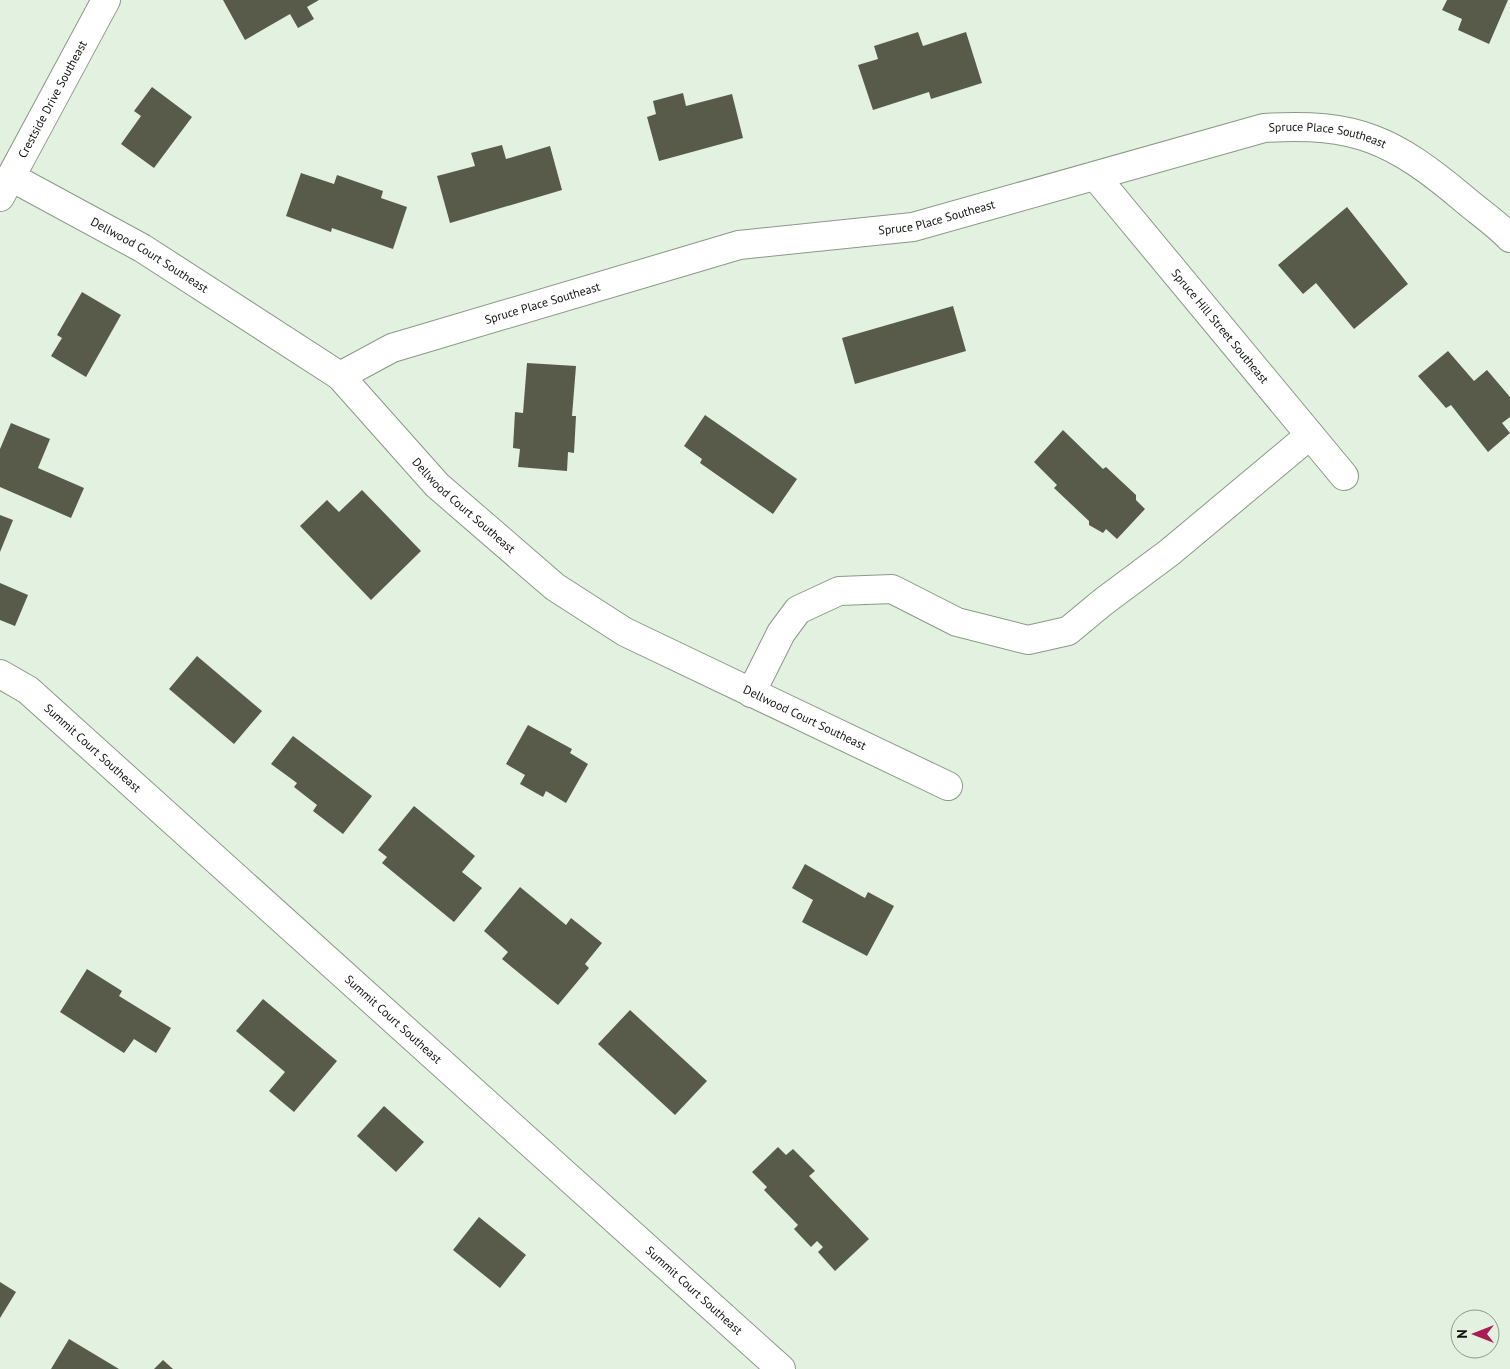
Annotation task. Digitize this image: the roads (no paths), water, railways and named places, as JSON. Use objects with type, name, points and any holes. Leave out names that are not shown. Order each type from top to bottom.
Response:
[{"type":"street","name":"Crestside Drive Southeast","points":[[5,187],[106,0]]},
{"type":"street","name":"Spruce Place Southeast","points":[[340,376],[392,348],[739,245],[913,227],[1096,177],[1264,128],[1304,125],[1351,131],[1391,145],[1434,174],[1510,238]]},
{"type":"street","name":"Spruce Hill Street Southeast","points":[[1096,177],[1344,476]]},
{"type":"street","name":"Dellwood Court Southeast","points":[[5,187],[142,248],[340,376],[437,485],[555,587],[625,632],[948,786]]},
{"type":"street","points":[[751,692],[781,633],[798,610],[839,591],[892,589],[957,622],[1028,640],[1068,631],[1170,552],[1310,434]]},
{"type":"street","name":"Summit Court Southeast","points":[[0,674],[28,690],[781,1369]]}]
